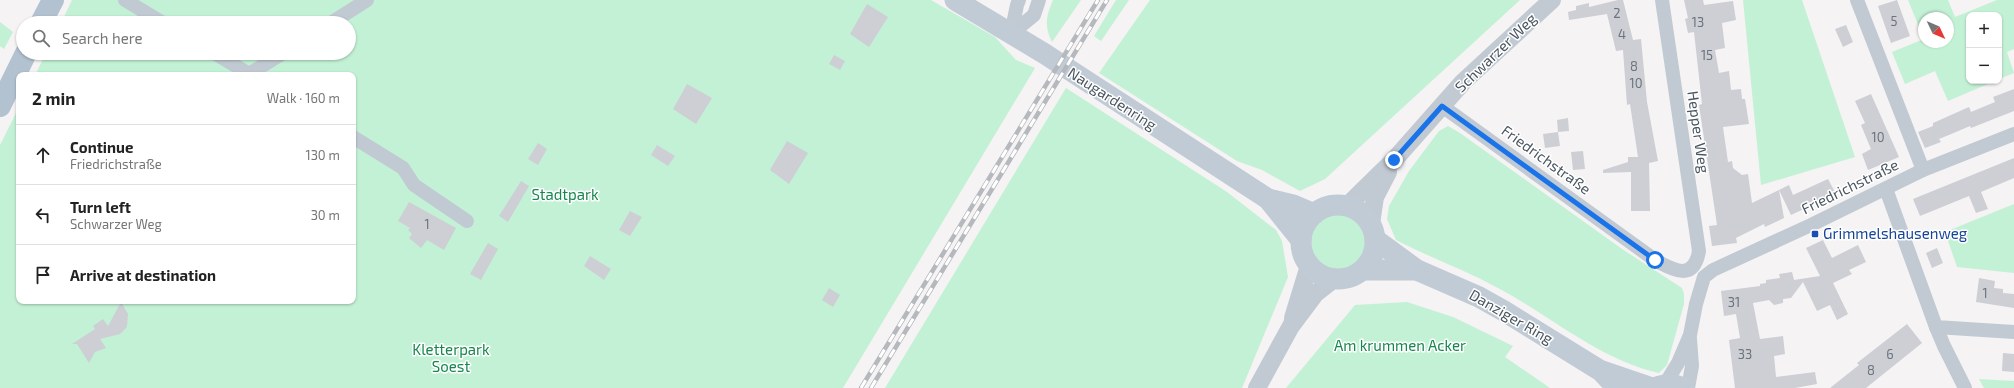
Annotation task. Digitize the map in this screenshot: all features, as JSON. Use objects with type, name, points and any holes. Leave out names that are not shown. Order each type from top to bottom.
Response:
[{"type":"main road","points":[[45,16],[53,0]]},
{"type":"main road","name":"Naugardenring","points":[[955,0],[1045,54],[1268,199],[1301,240]]},
{"type":"main road","points":[[17,72],[23,60]]},
{"type":"main road","points":[[0,106],[16,73]]},
{"type":"main road","name":"Naugardenring","points":[[1268,199],[1293,205],[1314,214]]},
{"type":"main road","points":[[1335,205],[1347,206],[1361,212],[1373,232],[1373,256],[1363,270],[1350,278],[1334,279],[1320,274],[1309,266],[1303,253],[1301,240],[1305,225],[1314,214],[1324,208],[1335,205]]},
{"type":"main road","name":"Danziger Ring","points":[[1373,232],[1417,270],[1479,297],[1504,311],[1601,371],[1617,388]]},
{"type":"main road","name":"Danziger Ring","points":[[1363,270],[1417,270]]},
{"type":"main road","name":"Danziger Ring","points":[[1601,371],[1664,387]]},
{"type":"street","points":[[125,0],[152,16]]},
{"type":"street","points":[[342,16],[367,0]]},
{"type":"street","points":[[1011,34],[1019,0]]},
{"type":"street","points":[[1011,34],[1034,15],[1039,0]]},
{"type":"street","name":"Schwarzer Weg","points":[[1347,206],[1394,160],[1463,82],[1552,0]]},
{"type":"street","name":"Hepper Weg","points":[[1662,0],[1698,251],[1697,259],[1692,267]]},
{"type":"street","points":[[1859,0],[1923,170]]},
{"type":"street","points":[[226,60],[247,72]]},
{"type":"street","points":[[253,72],[272,60]]},
{"type":"street","name":"Friedrichstraße","points":[[1442,106],[1655,260],[1677,272],[1684,271],[1692,267]]},
{"type":"street","name":"Friedrichstraße","points":[[1690,336],[1696,304],[1704,277],[1714,270],[1923,170],[2014,134]]},
{"type":"street","points":[[356,139],[403,168],[414,185],[467,221]]},
{"type":"street","name":"Schwarzer Weg","points":[[1373,232],[1375,197],[1394,160]]},
{"type":"street","points":[[1886,189],[1936,327],[1965,388]]},
{"type":"street","points":[[1290,326],[1309,266]]},
{"type":"street","points":[[1257,388],[1290,326],[1315,294],[1334,279]]},
{"type":"street","points":[[1936,327],[2014,332]]},
{"type":"street","points":[[1664,387],[1678,363],[1690,336]]},
{"type":"street","points":[[1688,388],[1692,366],[1690,336]]},
{"type":"green space","name":"Stadtpark","points":[[72,0],[931,0],[995,37],[1016,60],[1035,68],[843,388],[0,388],[0,145],[16,113],[16,304],[356,304],[356,72],[36,72],[42,60],[356,60],[356,16],[64,16]]},
{"type":"green space","points":[[1053,0],[1081,0],[1052,42],[1049,36],[1047,21]]},
{"type":"green space","points":[[1116,0],[1129,0],[1101,41],[1094,36]]},
{"type":"green space","points":[[1150,0],[1520,0],[1325,179],[1300,191],[1262,170],[1237,161],[1099,73]]},
{"type":"green space","points":[[1743,0],[1802,0],[1855,157],[1761,185]]},
{"type":"green space","points":[[1908,0],[1948,0],[1953,12],[1918,12],[1918,24]]},
{"type":"green space","points":[[1997,0],[2014,0],[2014,49],[2007,52],[2014,73],[2002,78],[2002,12],[1967,12]]},
{"type":"green space","points":[[1966,13],[1966,84],[1988,84],[1948,101],[1935,71],[1905,84],[1892,52],[1918,41],[1918,48],[1954,48],[1954,15],[1955,17]]},
{"type":"green space","points":[[0,22],[13,32],[4,49],[0,46]]},
{"type":"green space","points":[[1066,88],[1227,192],[1276,230],[1282,241],[1288,277],[1242,388],[885,388]]},
{"type":"green space","points":[[1448,126],[1460,133],[1622,249],[1682,288],[1684,294],[1684,304],[1667,365],[1659,373],[1637,367],[1596,348],[1498,288],[1396,240],[1387,219],[1389,206],[1409,171],[1439,131]]},
{"type":"green space","points":[[2014,204],[2014,273],[1957,267],[1945,232]]},
{"type":"green space","points":[[1332,212],[1344,212],[1355,217],[1363,225],[1368,236],[1366,254],[1355,267],[1344,272],[1332,272],[1321,267],[1313,259],[1308,248],[1308,236],[1313,225],[1321,217]]},
{"type":"green space","name":"Am krummen Acker","points":[[1407,302],[1453,317],[1513,346],[1505,357],[1550,388],[1286,388],[1355,305]]},
{"type":"green space","points":[[1979,379],[2014,381],[2014,388],[1984,388]]},
{"type":"building","points":[[1623,0],[1633,40],[1641,39],[1647,102],[1658,161],[1649,163],[1650,211],[1631,211],[1631,172],[1603,173],[1603,170],[1628,162],[1628,157],[1638,157],[1630,104],[1627,105],[1623,50],[1616,51],[1607,14],[1569,20],[1568,12],[1576,10],[1576,6],[1589,3],[1589,7]]},
{"type":"building","points":[[1684,0],[1703,0],[1704,5],[1733,1],[1736,20],[1722,23],[1725,48],[1715,50],[1719,73],[1729,71],[1731,90],[1741,89],[1742,99],[1745,99],[1749,124],[1723,127],[1728,162],[1732,161],[1733,168],[1742,175],[1748,174],[1752,203],[1779,190],[1784,218],[1765,227],[1764,224],[1736,238],[1737,243],[1712,246],[1709,226],[1717,225],[1699,105],[1702,104],[1694,32],[1688,33],[1685,19],[1688,18]]},
{"type":"building","points":[[1897,0],[1910,36],[1891,43],[1878,6]]},
{"type":"building","points":[[867,4],[888,17],[869,47],[850,34]]},
{"type":"building","points":[[1846,25],[1853,42],[1843,47],[1835,29]]},
{"type":"building","points":[[834,55],[845,61],[840,70],[829,64]]},
{"type":"building","points":[[687,84],[712,98],[696,124],[673,109]]},
{"type":"building","points":[[2014,89],[2014,111],[1971,128],[1970,126],[1939,139],[1941,142],[1925,148],[1918,132],[1933,126],[1933,123],[1969,107],[1971,112],[1995,102],[1993,97]]},
{"type":"building","points":[[1871,94],[1899,157],[1868,170],[1862,154],[1871,149],[1861,125],[1865,123],[1855,101]]},
{"type":"building","points":[[1568,118],[1569,131],[1558,132],[1557,120]]},
{"type":"building","points":[[1558,132],[1560,146],[1545,148],[1543,134]]},
{"type":"building","points":[[787,141],[808,153],[789,184],[770,170]]},
{"type":"building","points":[[538,143],[547,149],[538,165],[528,159]]},
{"type":"building","points":[[657,145],[675,156],[668,166],[651,155]]},
{"type":"building","points":[[1583,151],[1585,169],[1573,170],[1571,152]]},
{"type":"building","points":[[2014,158],[2014,178],[1981,192],[1988,209],[1976,213],[1969,196],[1920,216],[1913,199]]},
{"type":"building","points":[[1828,179],[1836,194],[1791,215],[1779,190],[1789,185],[1793,195]]},
{"type":"building","points":[[521,181],[529,186],[508,222],[499,216]]},
{"type":"building","points":[[409,202],[456,228],[444,250],[427,240],[421,248],[409,238],[412,234],[408,230],[410,228],[398,221]]},
{"type":"building","points":[[630,211],[642,217],[630,236],[619,230]]},
{"type":"building","points":[[1823,240],[1832,258],[1858,245],[1866,262],[1849,270],[1852,274],[1833,283],[1848,314],[1837,320],[1830,305],[1817,311],[1803,282],[1791,298],[1783,299],[1783,303],[1774,305],[1769,300],[1753,303],[1760,339],[1783,336],[1785,354],[1774,356],[1776,377],[1815,372],[1817,384],[1795,388],[1735,388],[1729,340],[1740,338],[1736,314],[1724,316],[1721,291],[1760,286],[1760,284],[1766,283],[1766,280],[1780,278],[1779,274],[1792,272],[1794,280],[1820,276],[1806,248]]},
{"type":"building","points":[[488,243],[498,249],[481,280],[470,274]]},
{"type":"building","points":[[1937,248],[1943,263],[1932,268],[1926,253]]},
{"type":"building","points":[[590,256],[611,269],[604,280],[584,266]]},
{"type":"building","points":[[1979,278],[1995,281],[1994,288],[2003,289],[2003,293],[2014,294],[2014,308],[1976,302]]},
{"type":"building","points":[[829,288],[840,295],[833,307],[822,300]]},
{"type":"building","points":[[120,304],[122,304],[128,314],[127,327],[120,334],[100,339],[106,348],[95,352],[89,363],[77,344],[72,344],[95,329],[93,326],[103,319],[108,326]]},
{"type":"building","points":[[1907,324],[1922,343],[1866,388],[1830,388],[1859,365],[1857,363]]},
{"type":"building","points":[[2003,353],[2014,354],[2014,372],[2002,371]]},
{"type":"railway","points":[[861,388],[1098,0]]},
{"type":"railway","points":[[871,388],[1107,0]]},
{"type":"place","name":"Grimmelshausenweg","points":[[1815,234]]},
{"type":"route","points":[[1394,160],[1442,106],[1655,260]]},
{"type":"park label","name":"Kletterpark Soest","points":[[451,358]]}]
